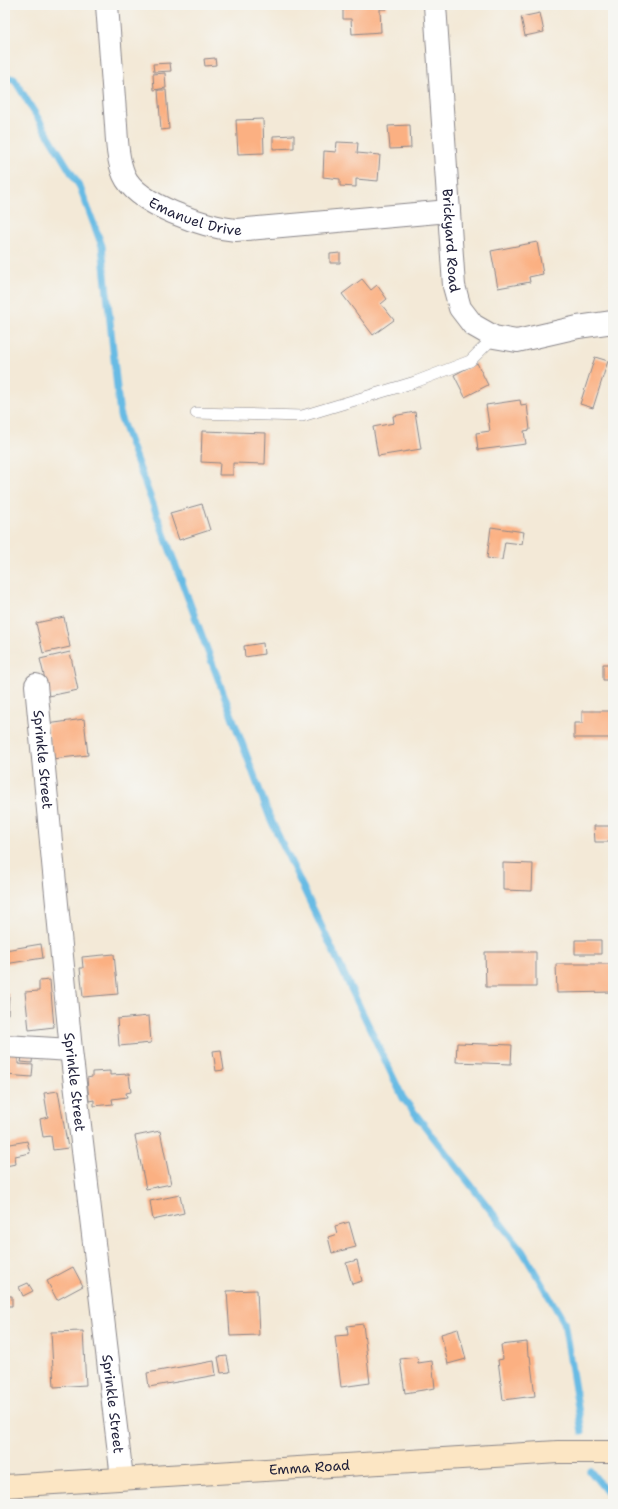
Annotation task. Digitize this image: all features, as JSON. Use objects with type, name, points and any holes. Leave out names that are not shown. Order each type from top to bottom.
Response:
[{"type":"street","name":"Emanuel Drive","points":[[107,5],[117,138],[121,164],[124,176],[132,187],[154,203],[211,226],[236,230],[449,211]]},
{"type":"street","name":"Brickyard Road","points":[[435,5],[454,286],[460,308],[472,325],[494,337],[518,341],[578,327],[613,322]]},
{"type":"street","name":"Sprinkle Street","points":[[36,685],[70,1050],[122,1478]]},
{"type":"street","points":[[5,1046],[70,1050]]},
{"type":"street","name":"Emma Road","points":[[5,1486],[550,1453],[613,1452]]},
{"type":"lane","points":[[196,413],[302,416],[415,382],[470,361],[494,337]]},
{"type":"building","points":[[343,5],[387,5],[387,9],[380,9],[381,32],[352,34],[351,19],[343,19]]},
{"type":"building","points":[[496,5],[526,5],[526,6],[496,7]]},
{"type":"building","points":[[540,13],[544,32],[525,36],[521,17]]},
{"type":"building","points":[[215,58],[216,65],[205,66],[204,59]]},
{"type":"building","points":[[170,63],[171,71],[154,72],[153,64]]},
{"type":"building","points":[[165,73],[166,88],[154,90],[153,74]]},
{"type":"building","points":[[158,90],[166,90],[169,129],[161,130]]},
{"type":"building","points":[[263,119],[264,153],[238,154],[236,120]]},
{"type":"building","points":[[410,125],[411,148],[390,149],[388,126]]},
{"type":"building","points":[[294,135],[294,148],[273,149],[273,136]]},
{"type":"building","points":[[337,142],[358,143],[357,153],[380,155],[378,181],[356,179],[356,187],[340,186],[340,179],[323,177],[324,151],[336,152]]},
{"type":"building","points":[[537,242],[543,274],[529,277],[530,282],[498,288],[491,251]]},
{"type":"building","points":[[340,253],[340,263],[330,263],[330,254]]},
{"type":"building","points":[[362,279],[371,290],[377,285],[387,299],[381,304],[394,320],[373,335],[342,294]]},
{"type":"building","points":[[595,357],[608,361],[593,408],[580,404]]},
{"type":"building","points":[[477,363],[488,385],[465,397],[454,375]]},
{"type":"building","points":[[520,400],[521,405],[527,404],[530,430],[524,431],[526,444],[478,450],[476,433],[490,431],[486,405]]},
{"type":"building","points":[[415,412],[421,449],[378,456],[373,427],[394,423],[393,416]]},
{"type":"building","points":[[202,431],[266,433],[265,464],[233,463],[233,475],[219,475],[220,463],[201,462]]},
{"type":"building","points":[[202,504],[210,530],[179,540],[170,513]]},
{"type":"building","points":[[491,527],[524,532],[522,544],[505,542],[502,560],[487,558]]},
{"type":"building","points":[[64,617],[70,647],[43,653],[36,623]]},
{"type":"building","points":[[263,643],[264,654],[245,657],[244,646]]},
{"type":"building","points":[[70,652],[78,690],[49,696],[40,659]]},
{"type":"building","points":[[603,664],[613,664],[613,680],[603,680]]},
{"type":"building","points":[[582,711],[613,711],[613,738],[574,738],[574,723],[582,723]]},
{"type":"building","points":[[84,719],[88,755],[52,759],[47,724]]},
{"type":"building","points":[[594,826],[613,826],[613,842],[595,842]]},
{"type":"building","points":[[503,863],[533,864],[532,891],[503,890]]},
{"type":"building","points":[[575,940],[601,940],[601,954],[575,954]]},
{"type":"building","points":[[41,944],[43,958],[5,964],[5,950]]},
{"type":"building","points":[[485,952],[536,952],[536,987],[486,987]]},
{"type":"building","points":[[114,954],[118,994],[83,997],[80,968],[83,968],[82,957]]},
{"type":"building","points":[[556,964],[613,964],[613,992],[557,993]]},
{"type":"building","points":[[50,980],[54,1027],[29,1030],[25,992],[39,991],[39,981]]},
{"type":"building","points":[[5,994],[9,994],[8,1014],[5,1014]]},
{"type":"building","points":[[149,1016],[151,1043],[119,1046],[117,1019]]},
{"type":"building","points":[[457,1043],[512,1045],[511,1064],[456,1062]]},
{"type":"building","points":[[221,1050],[224,1070],[216,1071],[213,1051]]},
{"type":"building","points":[[5,1051],[18,1052],[18,1064],[33,1065],[32,1077],[5,1075]]},
{"type":"building","points":[[23,1052],[33,1053],[32,1063],[21,1062]]},
{"type":"building","points":[[110,1071],[110,1075],[129,1074],[131,1092],[126,1093],[127,1097],[112,1099],[113,1104],[94,1106],[94,1100],[89,1101],[87,1078],[92,1077],[92,1072]]},
{"type":"building","points":[[58,1091],[68,1148],[53,1150],[51,1136],[43,1137],[40,1119],[48,1117],[44,1093]]},
{"type":"building","points":[[160,1131],[171,1184],[146,1189],[135,1136]]},
{"type":"building","points":[[27,1141],[30,1153],[15,1156],[16,1164],[5,1166],[5,1145]]},
{"type":"building","points":[[180,1195],[184,1213],[153,1220],[150,1201]]},
{"type":"building","points":[[349,1222],[356,1247],[332,1253],[328,1237],[337,1234],[335,1226]]},
{"type":"building","points":[[357,1260],[362,1281],[352,1284],[346,1263]]},
{"type":"building","points":[[73,1267],[83,1286],[57,1300],[47,1281]]},
{"type":"building","points":[[28,1283],[33,1291],[23,1296],[19,1287]]},
{"type":"building","points":[[257,1290],[259,1335],[230,1336],[227,1291]]},
{"type":"building","points":[[5,1296],[12,1296],[12,1306],[5,1306]]},
{"type":"building","points":[[363,1324],[370,1383],[341,1387],[335,1336],[348,1335],[347,1326]]},
{"type":"building","points":[[458,1329],[466,1359],[448,1364],[441,1334]]},
{"type":"building","points":[[83,1331],[86,1385],[54,1387],[51,1332]]},
{"type":"building","points":[[527,1342],[535,1396],[503,1400],[498,1360],[503,1359],[501,1345]]},
{"type":"building","points":[[227,1356],[230,1372],[221,1373],[218,1357]]},
{"type":"building","points":[[417,1357],[418,1363],[432,1361],[435,1388],[405,1393],[400,1359]]},
{"type":"building","points":[[214,1361],[216,1375],[149,1387],[147,1373]]},
{"type":"waterway","points":[[5,77],[14,79],[80,187],[102,246],[120,416],[270,818],[403,1098],[523,1252],[564,1322],[582,1432]]},
{"type":"waterway","points":[[590,1471],[613,1499]]}]
